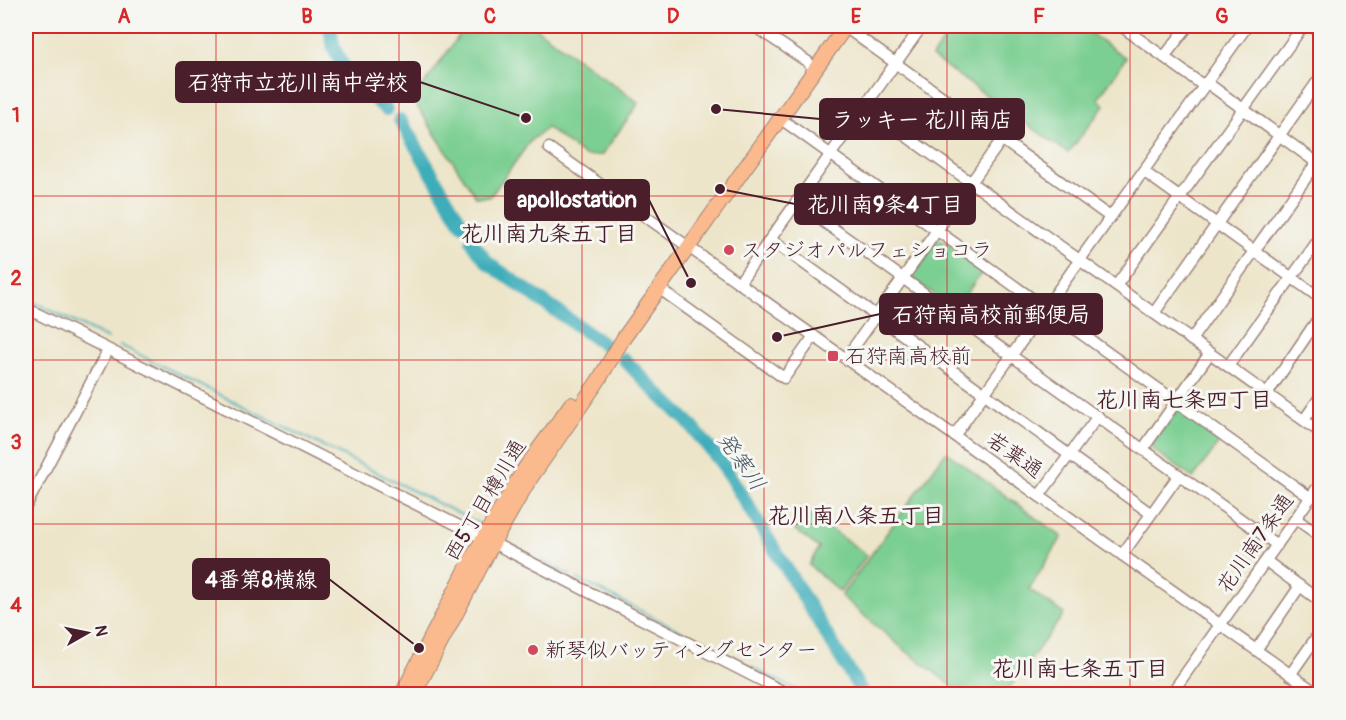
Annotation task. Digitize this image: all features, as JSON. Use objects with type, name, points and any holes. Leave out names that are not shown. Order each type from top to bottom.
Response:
[{"type":"main road","name":"西5丁目樽川通","points":[[414,694],[523,471],[591,376],[623,339],[660,289],[845,26]]},
{"type":"main road","name":"西5丁目樽川通","points":[[402,694],[488,540]]},
{"type":"street","points":[[754,26],[808,62],[815,70]]},
{"type":"street","points":[[771,38],[779,26]]},
{"type":"street","points":[[845,26],[1110,217]]},
{"type":"street","points":[[739,283],[922,26]]},
{"type":"street","points":[[1164,57],[1188,26]]},
{"type":"street","points":[[954,436],[1247,26]]},
{"type":"street","points":[[1116,286],[1303,26]]},
{"type":"street","points":[[1311,26],[1320,32]]},
{"type":"street","points":[[1128,28],[1164,57],[1244,109],[1319,162],[1191,340]]},
{"type":"street","points":[[1154,314],[1320,78]]},
{"type":"street","points":[[864,106],[1320,432]]},
{"type":"street","points":[[781,118],[1311,498]]},
{"type":"street","points":[[846,358],[1015,121]]},
{"type":"street","name":"若葉通","points":[[549,148],[1318,694]]},
{"type":"street","points":[[1143,171],[1320,298]]},
{"type":"street","points":[[796,202],[1277,545]]},
{"type":"street","points":[[1228,366],[1320,238]]},
{"type":"street","points":[[770,239],[1150,513]]},
{"type":"street","points":[[660,289],[784,378],[814,336]]},
{"type":"street","points":[[26,308],[488,540],[788,694]]},
{"type":"street","points":[[1267,394],[1320,316]]},
{"type":"street","points":[[26,506],[108,350]]},
{"type":"street","points":[[1143,448],[1210,353]]},
{"type":"street","points":[[1305,420],[1320,398]]},
{"type":"street","points":[[1039,496],[1098,416]]},
{"type":"street","points":[[1122,555],[1179,475]]},
{"type":"street","name":"花川南7条通","points":[[1171,694],[1320,484]]},
{"type":"street","points":[[1296,519],[1320,536]]},
{"type":"street","points":[[1266,561],[1320,601]]},
{"type":"street","points":[[1256,650],[1300,586]]},
{"type":"street","points":[[1290,675],[1320,632]]},
{"type":"green space","points":[[466,26],[533,26],[639,103],[602,155],[585,156],[547,128],[531,140],[490,197],[476,197],[413,100]]},
{"type":"green space","points":[[953,26],[1080,26],[1126,58],[1098,99],[1105,105],[1068,153],[932,57]]},
{"type":"green space","points":[[940,239],[983,271],[955,309],[913,279],[911,275],[936,240]]},
{"type":"green space","points":[[1179,410],[1221,440],[1193,478],[1152,449],[1151,445]]},
{"type":"green space","points":[[946,452],[1062,537],[1029,589],[1064,614],[1005,694],[963,694],[902,648],[841,596]]},
{"type":"green space","points":[[801,508],[867,555],[840,592],[809,565],[819,548],[789,525]]},
{"type":"waterway","name":"発寒川","points":[[327,26],[331,30],[333,43],[343,65],[358,84],[386,109]]},
{"type":"waterway","name":"発寒川","points":[[400,120],[462,224]]},
{"type":"waterway","name":"発寒川","points":[[472,242],[488,263],[605,345]]},
{"type":"waterway","points":[[26,298],[108,339]]},
{"type":"waterway","points":[[120,345],[478,523]]},
{"type":"waterway","name":"発寒川","points":[[624,359],[688,422],[723,465],[863,694]]},
{"type":"waterway","points":[[512,545],[532,556]]},
{"type":"waterway","points":[[542,561],[570,575]]},
{"type":"waterway","points":[[578,579],[797,690]]},
{"type":"place","name":"ラッキー 花川南店","points":[[716,109]]},
{"type":"place","name":"石狩市立花川南中学校","points":[[526,118]]},
{"type":"place","name":"花川南9条4丁目","points":[[720,189]]},
{"type":"place","name":"スタジオパルフェショコラ","points":[[729,250]]},
{"type":"place","name":"apollostation","points":[[691,283]]},
{"type":"place","name":"石狩南高校前郵便局","points":[[777,337]]},
{"type":"place","name":"石狩南高校前","points":[[833,356]]},
{"type":"place","name":"4番第8横線","points":[[419,648]]},
{"type":"place","name":"新琴似バッティングセンター","points":[[533,650]]},
{"type":"district","name":"花川南九条五丁目","points":[[549,233]]},
{"type":"district","name":"花川南七条四丁目","points":[[1184,399]]},
{"type":"district","name":"花川南八条五丁目","points":[[856,515]]},
{"type":"district","name":"花川南七条五丁目","points":[[1080,668]]}]
